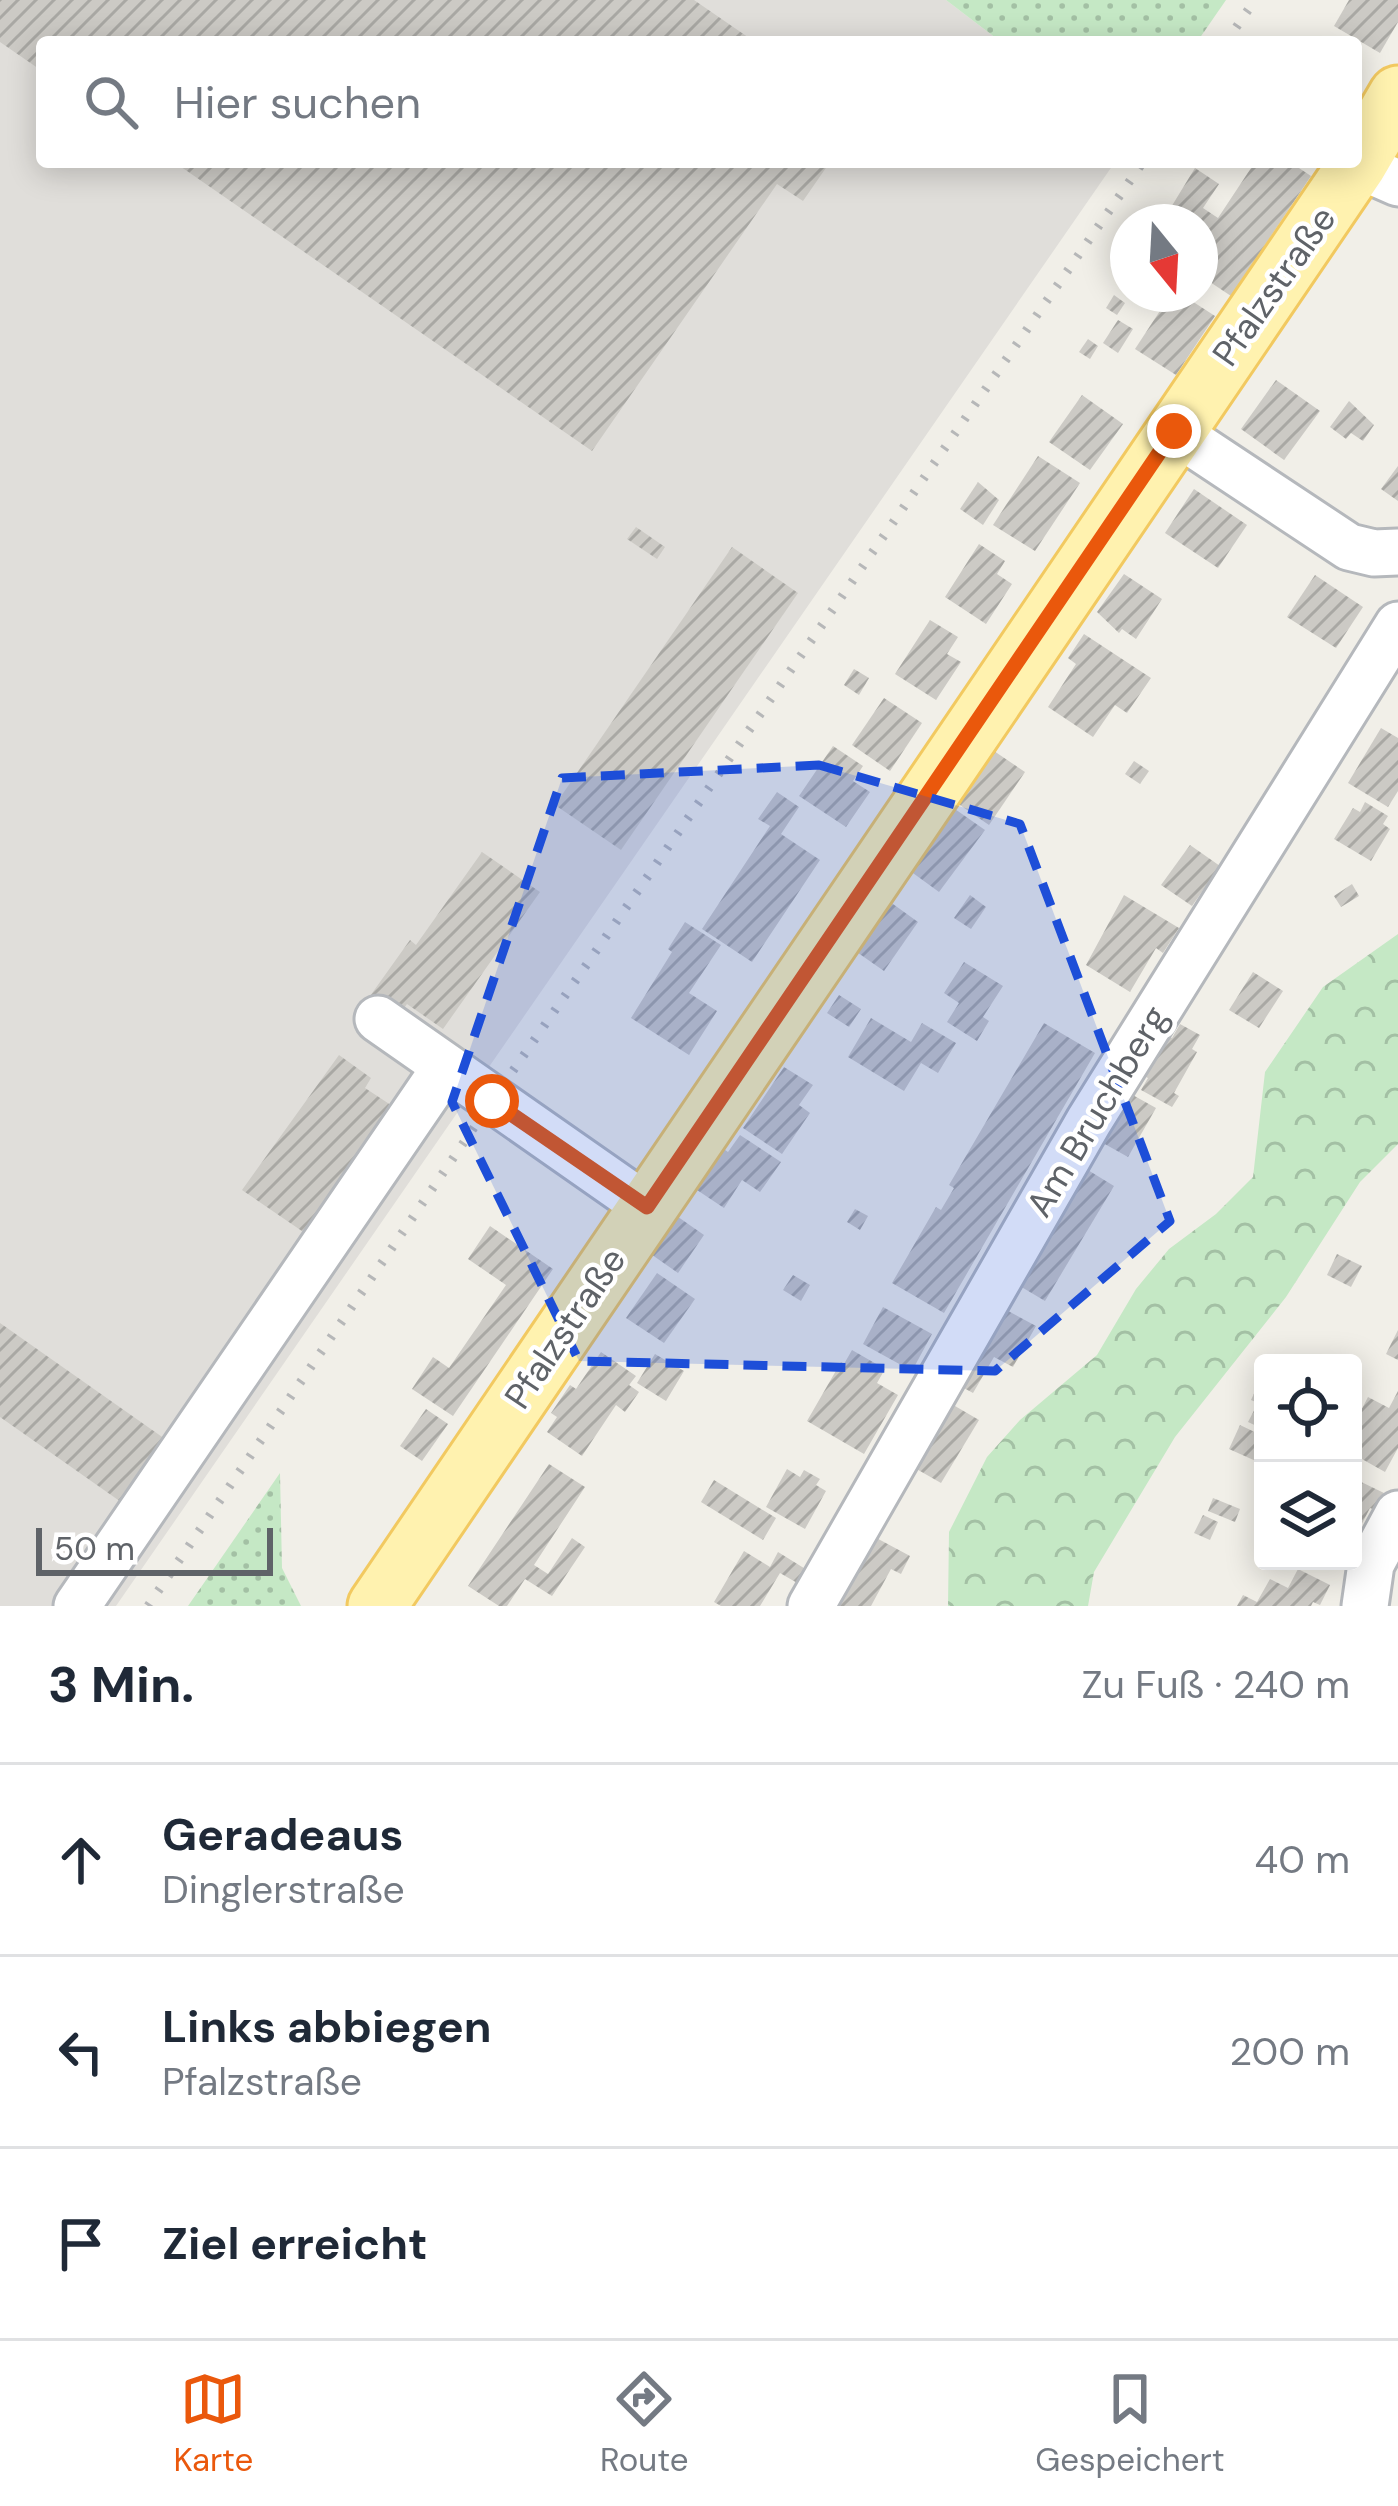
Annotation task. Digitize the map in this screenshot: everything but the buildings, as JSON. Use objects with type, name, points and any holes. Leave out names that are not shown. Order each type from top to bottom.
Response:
[{"type":"main road","name":"Pfalzstraße","points":[[377,1606],[1174,431],[1378,174],[1398,95]]},
{"type":"street","points":[[1174,431],[1349,547],[1398,552]]},
{"type":"street","name":"Am Bruchberg","points":[[811,1606],[1089,1121],[1398,625]]},
{"type":"street","points":[[379,1019],[647,1207]]},
{"type":"street","points":[[76,1606],[445,1069]]},
{"type":"street","points":[[1365,1606],[1371,1564],[1398,1514]]},
{"type":"highlighted area","points":[[819,765],[1020,824],[1170,1221],[995,1371],[579,1361],[452,1102],[562,778]]},
{"type":"shaded area","points":[[0,0],[946,0],[993,36],[36,36],[36,168],[1111,168],[116,1606],[0,1606]]},
{"type":"green space","points":[[946,0],[1226,0],[1201,36],[993,36]]},
{"type":"green space","points":[[1398,934],[1398,1144],[1360,1182],[1286,1297],[1175,1437],[1094,1572],[1088,1606],[948,1606],[949,1532],[987,1457],[1020,1420],[1097,1355],[1136,1289],[1169,1249],[1216,1214],[1253,1177],[1265,1072],[1323,987]]},
{"type":"green space","points":[[280,1473],[282,1568],[301,1606],[188,1606]]},
{"type":"railway","points":[[1230,36],[1255,0]]},
{"type":"railway","points":[[148,1606],[1139,168]]},
{"type":"route","points":[[492,1101],[647,1207],[1174,431]]}]
